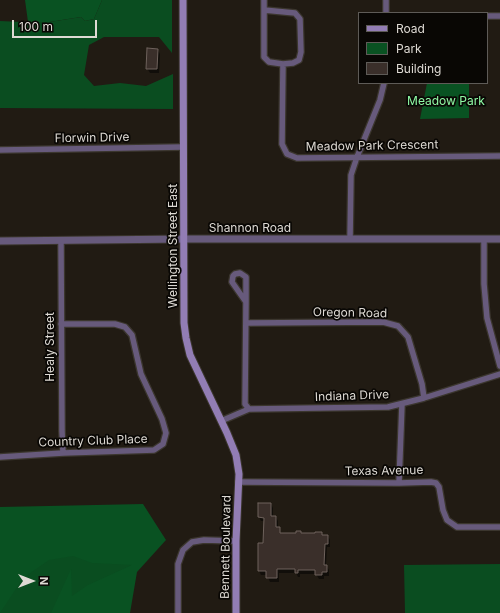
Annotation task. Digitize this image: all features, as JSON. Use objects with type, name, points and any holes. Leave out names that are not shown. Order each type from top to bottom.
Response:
[{"type":"main road","name":"Wellington Street East","points":[[184,0],[184,323],[190,355],[236,455],[239,474],[238,482]]},
{"type":"main road","name":"Bennett Boulevard","points":[[236,613],[238,482]]},
{"type":"street","points":[[264,0],[264,10],[264,56],[269,62],[293,64],[299,60],[301,52],[300,19],[295,13],[264,10]]},
{"type":"street","points":[[386,0],[386,12]]},
{"type":"street","points":[[488,16],[500,16]]},
{"type":"street","name":"Meadow Park Crescent","points":[[283,64],[282,144],[287,154],[297,158],[500,156]]},
{"type":"street","points":[[350,239],[351,175],[380,100],[384,84]]},
{"type":"street","name":"Florwin Drive","points":[[0,150],[183,147]]},
{"type":"street","name":"Shannon Road","points":[[0,241],[184,239],[500,239]]},
{"type":"street","points":[[484,240],[484,284],[487,318],[500,366]]},
{"type":"street","name":"Healy Street","points":[[61,241],[63,453]]},
{"type":"street","points":[[221,421],[249,409],[245,404],[247,323],[246,277],[240,273],[236,274],[233,276],[232,282],[246,302]]},
{"type":"street","name":"Oregon Road","points":[[247,323],[383,322],[398,326],[408,337],[422,384],[424,398]]},
{"type":"street","name":"Country Club Place","points":[[0,457],[154,450],[163,444],[166,433],[162,419],[140,374],[132,335],[125,327],[115,324],[61,324]]},
{"type":"street","name":"Indiana Drive","points":[[249,409],[388,407],[424,398],[500,374]]},
{"type":"street","points":[[399,483],[402,404]]},
{"type":"street","name":"Texas Avenue","points":[[238,482],[431,482],[436,483],[439,487],[443,510],[447,520],[457,527],[500,527]]},
{"type":"street","points":[[178,613],[178,564],[183,550],[192,542],[204,540],[236,542]]},
{"type":"green space","points":[[25,0],[102,0],[94,19],[85,21],[81,17],[43,23],[28,22]]},
{"type":"green space","points":[[102,0],[172,0],[172,53],[159,37],[104,37],[89,45],[84,75],[94,86],[120,83],[146,86],[173,74],[173,109],[0,108],[0,21],[43,23],[81,17],[85,21],[94,19]]},
{"type":"green space","name":"Meadow Park","points":[[427,84],[469,84],[469,118],[420,119]]},
{"type":"green space","points":[[143,504],[166,540],[137,572],[130,613],[0,613],[0,507]]},
{"type":"green space","points":[[73,556],[92,563],[132,565],[88,585],[72,596],[71,569],[51,613],[0,613],[23,578],[49,560]]},
{"type":"green space","points":[[500,564],[500,613],[405,613],[404,565]]},
{"type":"building","points":[[147,48],[158,49],[157,69],[146,69]]},
{"type":"building","points":[[258,503],[271,503],[271,516],[276,516],[276,527],[280,527],[280,533],[296,533],[296,531],[301,531],[301,533],[322,532],[322,535],[328,535],[328,544],[325,544],[324,565],[327,565],[327,572],[322,572],[322,575],[315,575],[315,570],[298,570],[298,573],[295,573],[295,569],[277,569],[277,578],[266,578],[266,571],[258,571],[258,543],[263,543],[264,518],[258,517]]}]
